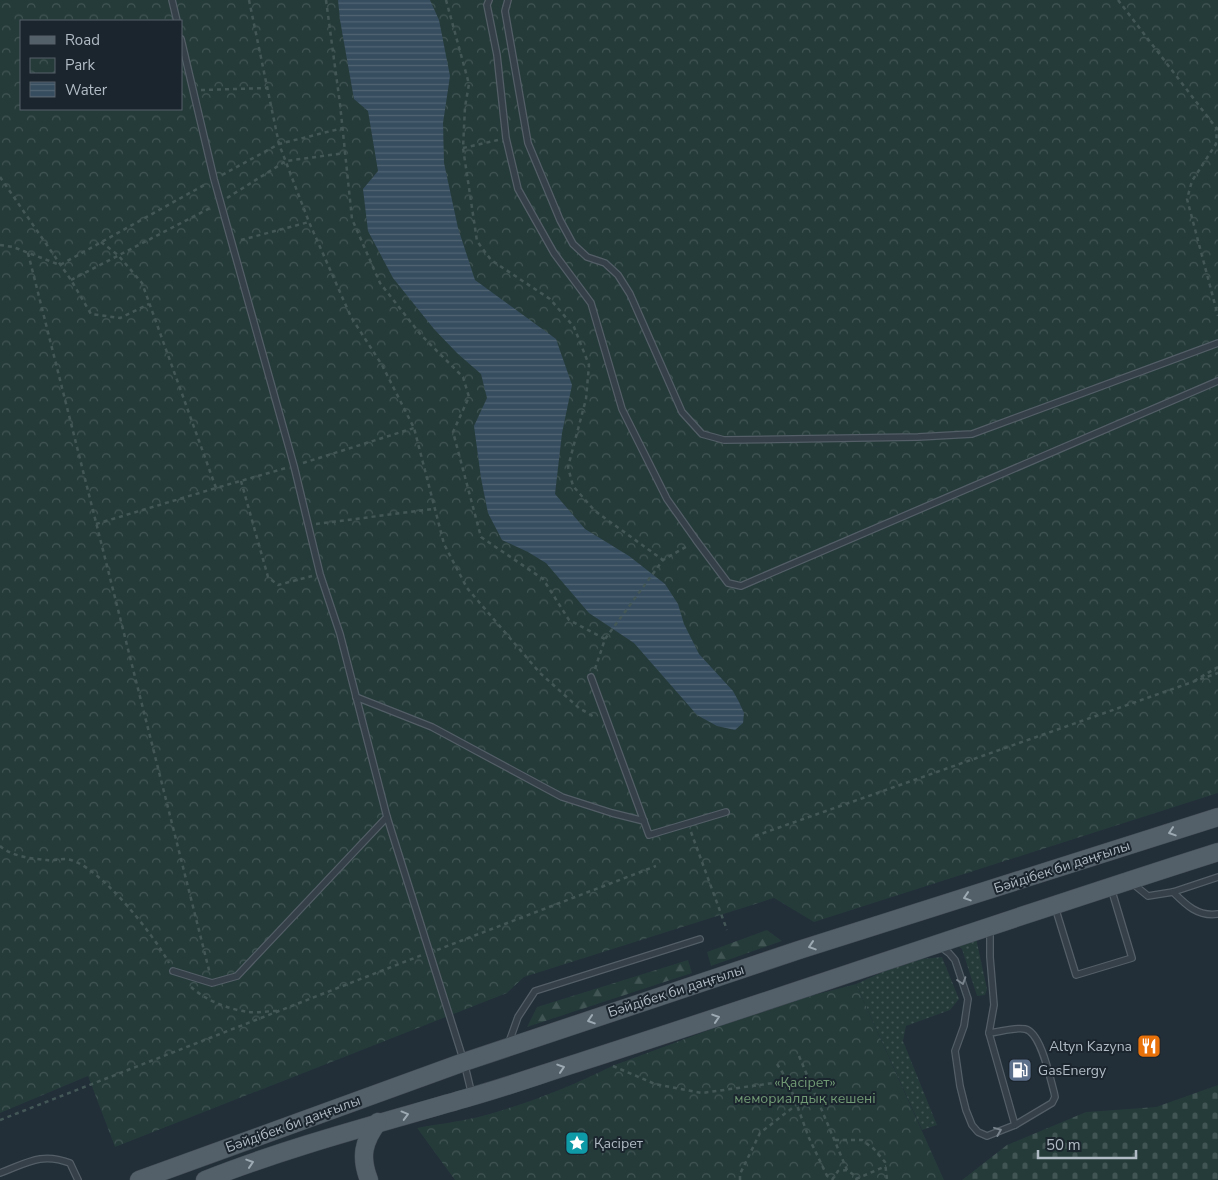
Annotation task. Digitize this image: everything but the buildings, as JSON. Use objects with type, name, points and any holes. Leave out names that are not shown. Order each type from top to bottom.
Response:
[{"type":"main road","name":"Бәйдібек би даңғылы","points":[[139,1180],[508,1047],[799,950],[1218,818]]},
{"type":"main road","name":"Бәйдібек би даңғылы","points":[[205,1180],[236,1168],[378,1122],[473,1096],[747,1008],[1054,904],[1218,852]]},
{"type":"main road","points":[[370,1180],[365,1169],[364,1148],[369,1134],[378,1122]]},
{"type":"lane","points":[[172,0],[177,20]]},
{"type":"lane","points":[[488,0],[487,5],[497,55],[506,138],[518,189],[554,253],[590,303],[622,409],[667,499],[728,583],[741,586],[1218,380]]},
{"type":"lane","points":[[508,0],[505,11],[528,144],[560,220],[574,244],[587,257],[605,263],[618,275],[630,294],[682,412],[702,434],[724,440],[918,437],[972,434],[1218,343]]},
{"type":"lane","points":[[182,43],[214,179],[294,466],[320,574],[340,634],[388,817],[473,1096]]},
{"type":"lane","points":[[592,677],[649,835],[726,812]]},
{"type":"lane","points":[[356,697],[432,727],[562,797],[612,813],[644,820]]},
{"type":"lane","points":[[173,971],[212,983],[237,976],[388,817]]},
{"type":"lane","points":[[1129,880],[1148,896],[1173,892],[1218,877]]},
{"type":"lane","points":[[1054,904],[1076,975],[1132,958],[1110,886]]},
{"type":"lane","points":[[1173,892],[1197,913],[1218,914]]},
{"type":"lane","points":[[990,926],[990,957],[994,1004],[989,1033],[1015,1124]]},
{"type":"lane","points":[[508,1047],[518,1017],[535,991],[700,939]]},
{"type":"lane","points":[[935,944],[949,953],[955,960],[968,999],[964,1026],[955,1051],[966,1110],[972,1125],[978,1132],[987,1136],[1015,1124],[1052,1103],[1055,1097],[1045,1060],[1036,1038],[1031,1033],[1026,1029],[989,1033]]},
{"type":"lane","points":[[0,1173],[41,1157],[57,1158],[70,1163],[78,1180]]},
{"type":"path","points":[[249,0],[279,144],[309,222],[351,317],[382,365],[414,428],[433,509],[444,544],[467,588],[540,673],[579,708],[609,725]]},
{"type":"path","points":[[326,0],[343,128],[352,219],[380,283],[421,335],[463,377],[469,397],[453,432],[481,537],[543,579],[569,620],[606,639]]},
{"type":"path","points":[[446,0],[469,84],[465,107],[463,148],[477,241],[491,260],[550,299],[574,327],[589,365],[586,398],[568,467],[573,486],[595,511],[662,562]]},
{"type":"path","points":[[1118,0],[1217,129],[1216,144],[1192,181],[1187,199],[1218,316]]},
{"type":"path","points":[[193,90],[267,88]]},
{"type":"path","points":[[0,245],[13,247],[60,265],[279,144],[343,128]]},
{"type":"path","points":[[463,148],[506,138]]},
{"type":"path","points":[[71,280],[221,202],[286,160],[345,153]]},
{"type":"path","points":[[0,177],[71,280],[91,314],[120,318],[149,304]]},
{"type":"path","points":[[232,242],[309,222]]},
{"type":"path","points":[[101,242],[118,256],[142,284],[216,488]]},
{"type":"path","points":[[28,253],[212,983]]},
{"type":"path","points":[[96,524],[294,466],[414,428]]},
{"type":"path","points":[[241,481],[268,577],[278,585],[320,574]]},
{"type":"path","points":[[308,526],[433,509]]},
{"type":"path","points":[[592,677],[606,639],[662,562],[696,540]]},
{"type":"path","points":[[1189,684],[1218,667]]},
{"type":"path","points":[[756,836],[1218,674]]},
{"type":"path","points":[[688,823],[728,930]]},
{"type":"path","points":[[0,846],[8,852],[47,860],[67,859],[86,866],[124,901],[162,950],[173,971],[196,992],[222,1005],[249,1012],[281,1011]]},
{"type":"path","points":[[0,1120],[656,866]]},
{"type":"path","points":[[799,1056],[847,1170],[856,1179],[886,1166]]},
{"type":"path","points":[[778,1064],[788,1081],[808,1138],[831,1180],[838,1171],[847,1170]]},
{"type":"path","points":[[612,1066],[655,1084],[702,1092],[788,1081]]},
{"type":"path","points":[[740,1180],[740,1174],[760,1133],[796,1106]]},
{"type":"path","points":[[835,1140],[862,1140],[874,1148],[885,1162],[887,1180]]},
{"type":"green space","points":[[0,0],[1218,0],[1218,793],[814,922],[774,898],[524,977],[507,993],[115,1147],[88,1076],[0,1113]]},
{"type":"green space","points":[[767,930],[782,941],[711,966],[707,952]]},
{"type":"green space","points":[[976,938],[987,989],[985,995],[977,996],[962,949],[954,943]]},
{"type":"green space","points":[[942,957],[959,999],[950,1010],[906,1026],[903,1041],[937,1125],[922,1130],[856,984],[909,960]]},
{"type":"green space","points":[[688,960],[692,973],[527,1027],[537,1007]]},
{"type":"green space","name":"«Қасірет» мемориалдық кешені","points":[[856,984],[944,1180],[455,1180],[417,1128],[470,1119],[512,1107],[564,1088],[612,1066],[779,1004]]},
{"type":"green space","points":[[1218,1085],[1218,1180],[962,1180],[1007,1145],[1086,1112],[1156,1107]]},
{"type":"water","points":[[338,0],[430,0],[439,20],[450,76],[443,123],[444,163],[458,228],[475,280],[556,339],[572,385],[562,433],[555,494],[585,529],[629,556],[665,584],[678,604],[684,624],[699,654],[733,691],[739,702],[744,713],[743,723],[735,730],[717,726],[697,715],[634,643],[589,613],[546,563],[502,540],[488,513],[474,426],[487,398],[481,374],[434,329],[393,278],[368,231],[363,189],[378,171],[368,111],[354,99]]},
{"type":"place","name":"Altyn Kazyna","points":[[1149,1046]]},
{"type":"place","name":"GasEnergy","points":[[1020,1070]]},
{"type":"place","name":"Қасірет","points":[[577,1143]]}]
